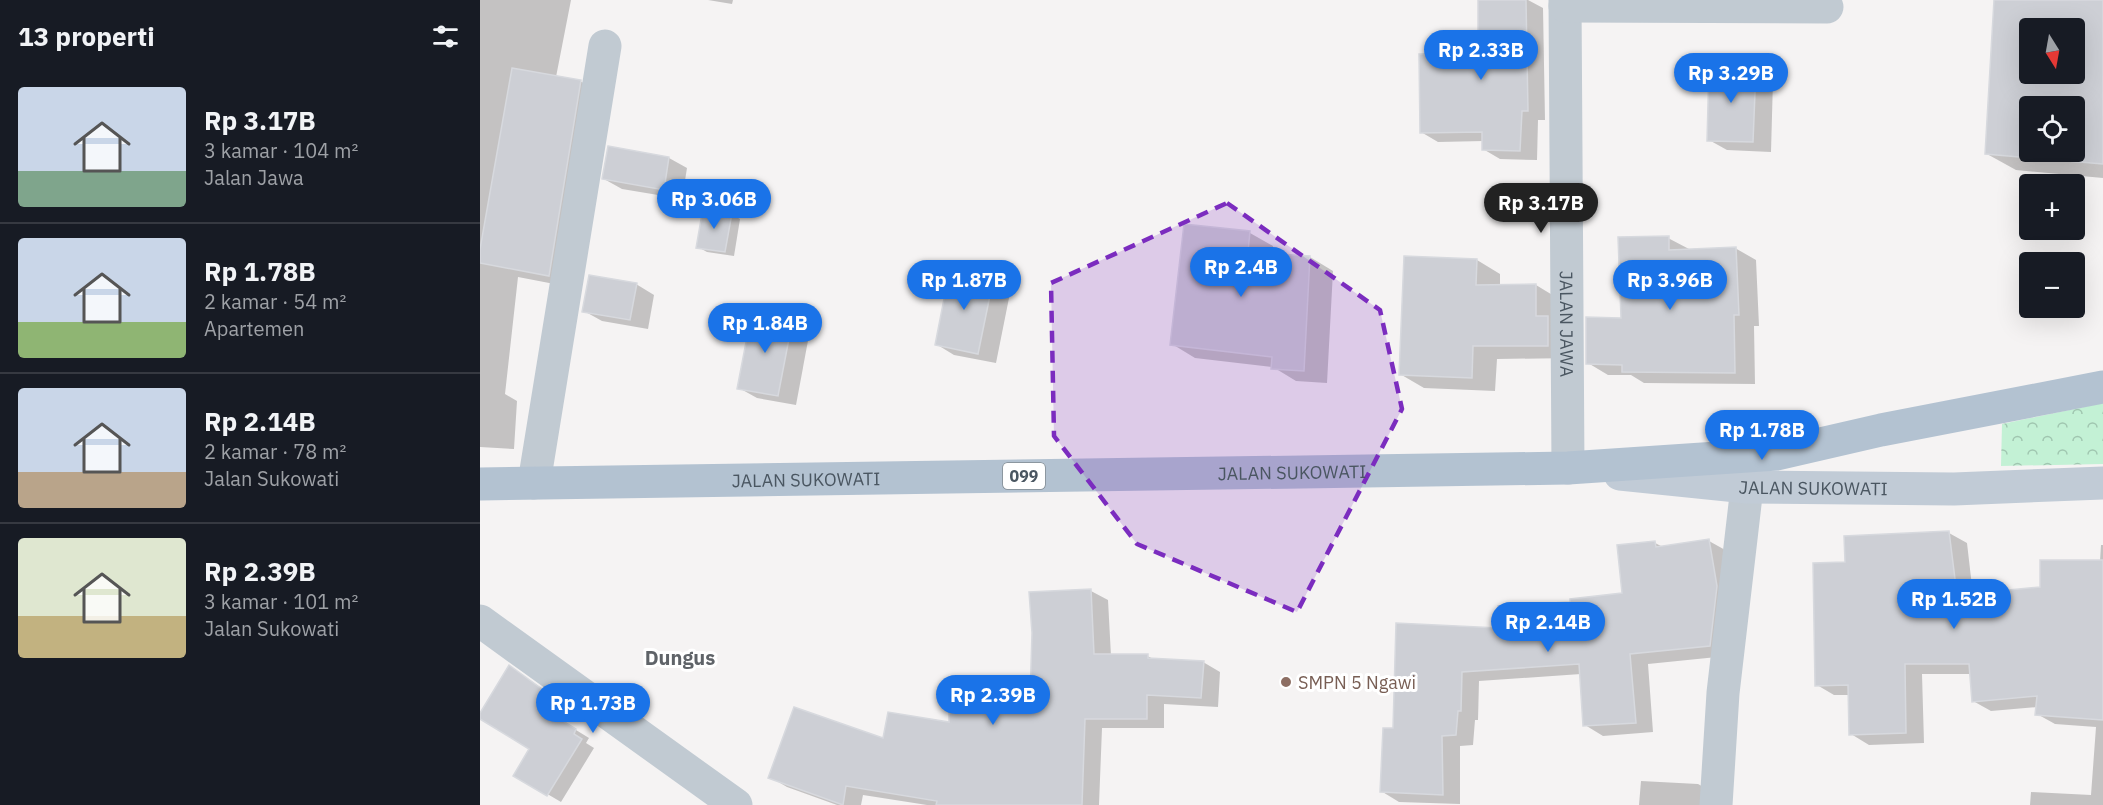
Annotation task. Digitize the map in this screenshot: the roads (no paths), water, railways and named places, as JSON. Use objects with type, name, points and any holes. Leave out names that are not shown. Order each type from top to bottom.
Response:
[{"type":"main road","points":[[1568,468],[1777,454],[1881,430],[2103,387]]},
{"type":"main road","name":"JALAN SUKOWATI","points":[[480,484],[1568,468],[1747,487],[1954,489],[2103,483]]},
{"type":"street","points":[[1565,3],[1827,7]]},
{"type":"street","name":"JALAN JAWA","points":[[1565,3],[1568,468]]},
{"type":"street","points":[[534,483],[606,46]]},
{"type":"street","points":[[1716,805],[1723,693],[1747,487]]},
{"type":"street","points":[[480,621],[736,805]]},
{"type":"place","name":"SMPN 5 Ngawi","points":[[1286,682]]},
{"type":"district","name":"Dungus","points":[[680,657]]}]
